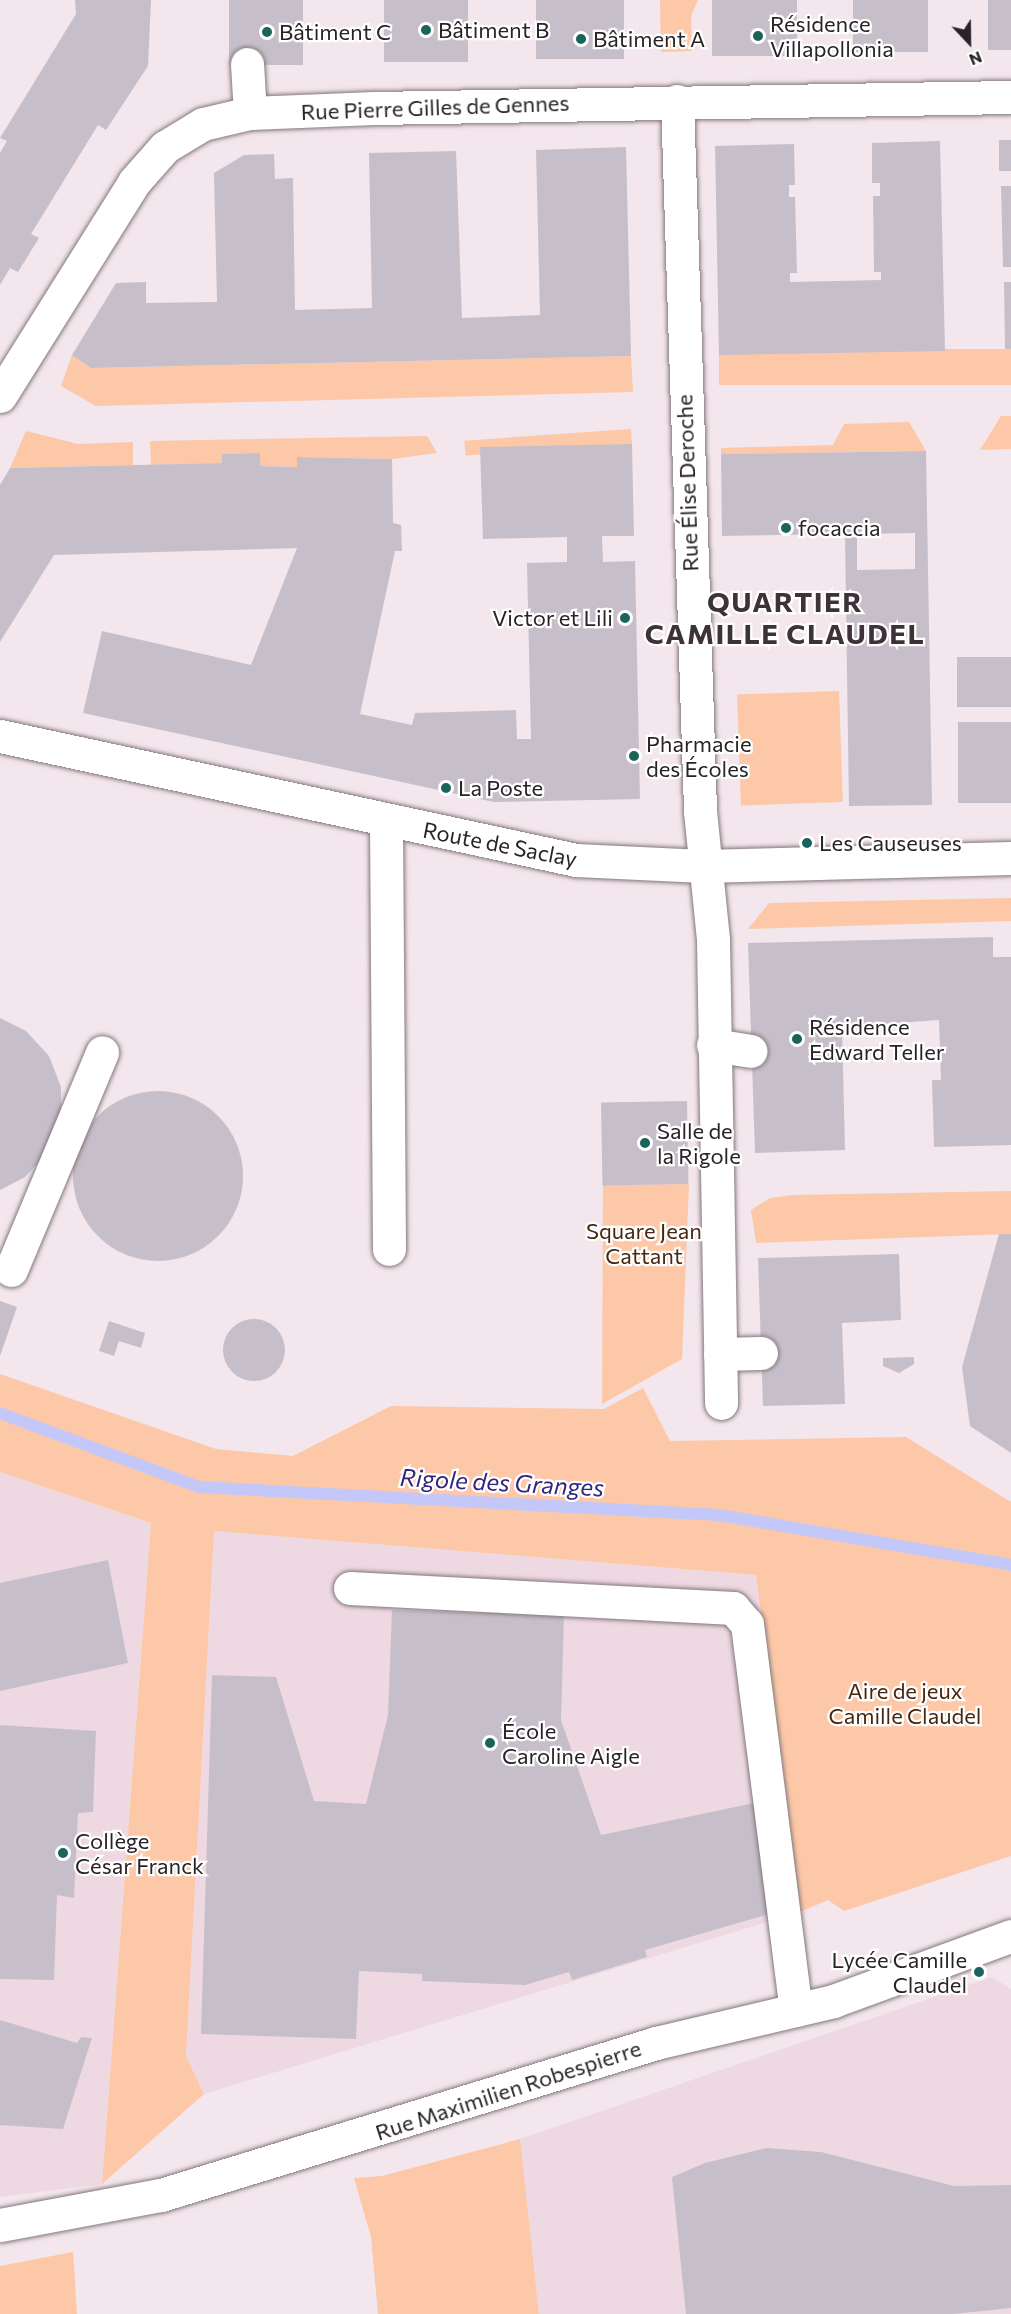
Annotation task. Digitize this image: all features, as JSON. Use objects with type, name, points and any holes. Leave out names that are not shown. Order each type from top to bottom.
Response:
[{"type":"street","points":[[247,64],[250,113]]},
{"type":"street","name":"Rue Pierre Gilles de Gennes","points":[[0,396],[150,165],[165,147],[202,123],[250,113],[677,100],[1011,97]]},
{"type":"street","name":"Rue Élise Deroche","points":[[677,100],[703,866],[713,940],[713,1045],[721,1403]]},
{"type":"street","name":"Route de Saclay","points":[[0,736],[386,821],[576,860],[703,866],[1011,858]]},
{"type":"street","points":[[386,821],[389,1249]]},
{"type":"street","points":[[713,1045],[752,1051]]},
{"type":"street","points":[[11,1270],[102,1052]]},
{"type":"street","points":[[720,1354],[761,1353]]},
{"type":"street","points":[[350,1588],[733,1608],[747,1624],[796,2010]]},
{"type":"street","name":"Rue Maximilien Robespierre","points":[[0,2225],[161,2195],[656,2043],[796,2010],[925,1971],[1011,1936]]},
{"type":"shaded area","name":"Collège César Franck","points":[[0,1472],[151,1523],[102,2184],[0,2197]]},
{"type":"shaded area","name":"École Caroline Aigle","points":[[214,1531],[756,1575],[800,1912],[204,2094],[186,2056]]},
{"type":"shaded area","points":[[992,1977],[1011,1989],[1011,2314],[539,2314],[520,2139]]},
{"type":"green space","points":[[660,0],[698,0],[691,16],[692,51],[661,52]]},
{"type":"green space","points":[[719,349],[1011,349],[1011,385],[719,385]]},
{"type":"green space","points":[[72,355],[91,368],[631,356],[633,392],[96,406],[61,386]]},
{"type":"green space","points":[[1001,416],[1011,416],[1011,449],[980,450]]},
{"type":"green space","points":[[909,422],[926,451],[721,454],[721,448],[833,445],[844,424]]},
{"type":"green space","points":[[631,429],[632,444],[465,456],[464,441]]},
{"type":"green space","points":[[26,431],[78,444],[133,442],[133,465],[10,468]]},
{"type":"green space","points":[[427,436],[437,453],[392,459],[298,457],[297,467],[260,466],[260,453],[222,454],[222,463],[151,465],[150,441]]},
{"type":"green space","points":[[839,691],[843,802],[741,805],[737,695]]},
{"type":"green space","points":[[1011,898],[1011,921],[748,929],[769,903]]},
{"type":"green space","name":"Square Jean Cattant","points":[[689,1184],[682,1359],[602,1404],[603,1185]]},
{"type":"green space","points":[[1011,1191],[1011,1234],[756,1243],[751,1210],[770,1198],[792,1195]]},
{"type":"green space","name":"Aire de jeux Camille Claudel","points":[[0,1374],[216,1449],[293,1456],[391,1406],[604,1409],[643,1388],[670,1441],[906,1437],[1011,1502],[1011,1856],[844,1911],[828,1900],[800,1912],[756,1575],[214,1531],[186,2056],[204,2094],[102,2184],[151,1523],[0,1472]]},
{"type":"green space","points":[[520,2139],[539,2314],[378,2314],[371,2237],[354,2178],[382,2176]]},
{"type":"green space","points":[[73,2252],[77,2314],[0,2314],[0,2266]]},
{"type":"building","points":[[75,0],[151,0],[148,66],[106,130],[98,125],[31,234],[39,238],[18,272],[10,268],[0,285],[0,153],[7,141],[0,138],[76,14]]},
{"type":"building","name":"Bâtiment C","points":[[229,0],[303,0],[303,65],[229,65]]},
{"type":"building","name":"Bâtiment B","points":[[384,0],[468,0],[468,62],[384,62]]},
{"type":"building","name":"Bâtiment A","points":[[536,0],[624,0],[624,59],[536,59]]},
{"type":"building","name":"Résidence Villapollonia","points":[[712,0],[797,0],[797,56],[712,56]]},
{"type":"building","name":"Résidence Villapollonia","points":[[853,0],[928,0],[928,52],[853,52]]},
{"type":"building","points":[[988,0],[1011,0],[1011,50],[988,50]]},
{"type":"building","points":[[999,140],[1011,140],[1011,171],[999,171]]},
{"type":"building","points":[[940,141],[945,351],[719,355],[715,146],[794,144],[795,185],[789,185],[789,197],[795,197],[797,273],[790,273],[790,282],[881,280],[881,272],[874,272],[873,196],[880,196],[880,183],[872,183],[872,143]]},
{"type":"building","points":[[626,147],[631,356],[91,368],[72,355],[116,283],[146,282],[146,303],[217,302],[214,173],[244,155],[274,154],[275,179],[293,178],[295,310],[372,308],[369,153],[456,151],[462,318],[540,315],[536,150]]},
{"type":"building","points":[[1001,186],[1011,186],[1011,267],[1003,267]]},
{"type":"building","points":[[1004,282],[1011,282],[1011,349],[1005,349]]},
{"type":"building","points":[[632,444],[634,536],[602,536],[603,562],[635,561],[640,799],[494,802],[83,713],[102,631],[251,665],[297,548],[54,555],[0,642],[0,485],[10,468],[222,463],[222,454],[260,453],[260,466],[297,467],[297,457],[392,459],[393,523],[401,525],[402,551],[395,551],[360,714],[412,725],[415,713],[516,710],[517,739],[531,739],[527,563],[567,562],[567,537],[483,539],[480,447]]},
{"type":"building","points":[[926,451],[932,805],[849,806],[845,534],[722,536],[721,454]],"holes":[[[915,533],[915,569],[857,570],[857,534]]]},
{"type":"building","points":[[957,657],[1011,657],[1011,707],[957,707]]},
{"type":"building","points":[[958,722],[1011,722],[1011,803],[958,803]]},
{"type":"building","name":"Résidence Edward Teller","points":[[993,937],[993,957],[1011,957],[1011,1145],[934,1147],[932,1080],[941,1080],[939,1020],[842,1027],[845,1150],[755,1153],[748,943]]},
{"type":"building","points":[[0,1018],[26,1031],[49,1056],[61,1087],[61,1121],[48,1152],[25,1177],[0,1190]]},
{"type":"building","points":[[158,1091],[191,1097],[218,1116],[237,1143],[243,1176],[237,1209],[218,1236],[191,1255],[158,1261],[125,1255],[98,1236],[79,1209],[73,1176],[79,1143],[98,1116],[125,1097]]},
{"type":"building","name":"Salle de la Rigole","points":[[687,1101],[688,1184],[602,1185],[601,1103]]},
{"type":"building","points":[[999,1234],[1011,1234],[1011,1453],[970,1426],[962,1367]]},
{"type":"building","points":[[899,1254],[901,1320],[842,1323],[845,1404],[763,1406],[758,1258]]},
{"type":"building","points":[[0,1301],[17,1307],[0,1356]]},
{"type":"building","points":[[248,1319],[260,1319],[276,1328],[283,1338],[285,1350],[283,1362],[276,1372],[260,1381],[248,1381],[237,1376],[228,1367],[223,1356],[223,1344],[228,1333],[237,1324]]},
{"type":"building","points":[[109,1321],[145,1333],[141,1348],[119,1341],[114,1356],[99,1351]]},
{"type":"building","points":[[914,1357],[914,1364],[899,1373],[883,1366],[883,1358]]},
{"type":"building","points":[[108,1560],[128,1663],[0,1691],[0,1583]]},
{"type":"building","points":[[392,1610],[564,1615],[561,1720],[601,1835],[764,1801],[776,1912],[645,1950],[647,1957],[572,1980],[569,1972],[525,1985],[422,1981],[422,1974],[359,1971],[356,2039],[201,2034],[212,1675],[276,1677],[314,1801],[366,1804],[388,1715]]},
{"type":"building","points":[[0,1725],[96,1731],[93,1812],[78,1813],[74,1898],[57,1895],[54,1980],[0,1979]]},
{"type":"building","points":[[0,2020],[77,2043],[81,2037],[92,2038],[63,2129],[0,2125]]},
{"type":"building","points":[[766,2148],[821,2152],[954,2186],[1011,2185],[1011,2308],[953,2314],[686,2314],[672,2177],[705,2163]]},
{"type":"waterway","name":"Rigole des Granges","points":[[0,1413],[199,1487],[719,1515],[1011,1565]]},
{"type":"place","name":"Bâtiment B","points":[[426,30]]},
{"type":"place","name":"Bâtiment C","points":[[267,32]]},
{"type":"place","name":"Résidence Villapollonia","points":[[758,36]]},
{"type":"place","name":"Bâtiment A","points":[[581,39]]},
{"type":"place","name":"focaccia","points":[[786,528]]},
{"type":"place","name":"Victor et Lili","points":[[625,618]]},
{"type":"place","name":"Pharmacie des Écoles","points":[[634,756]]},
{"type":"place","name":"La Poste","points":[[446,788]]},
{"type":"place","name":"Les Causeuses","points":[[807,843]]},
{"type":"place","name":"Résidence Edward Teller","points":[[797,1039]]},
{"type":"place","name":"Salle de la Rigole","points":[[645,1143]]},
{"type":"place","name":"École Caroline Aigle","points":[[490,1743]]},
{"type":"place","name":"Collège César Franck","points":[[63,1853]]},
{"type":"place","name":"Lycée Camille Claudel","points":[[979,1972]]},
{"type":"district","name":"QUARTIER CAMILLE CLAUDEL","points":[[785,617]]}]
